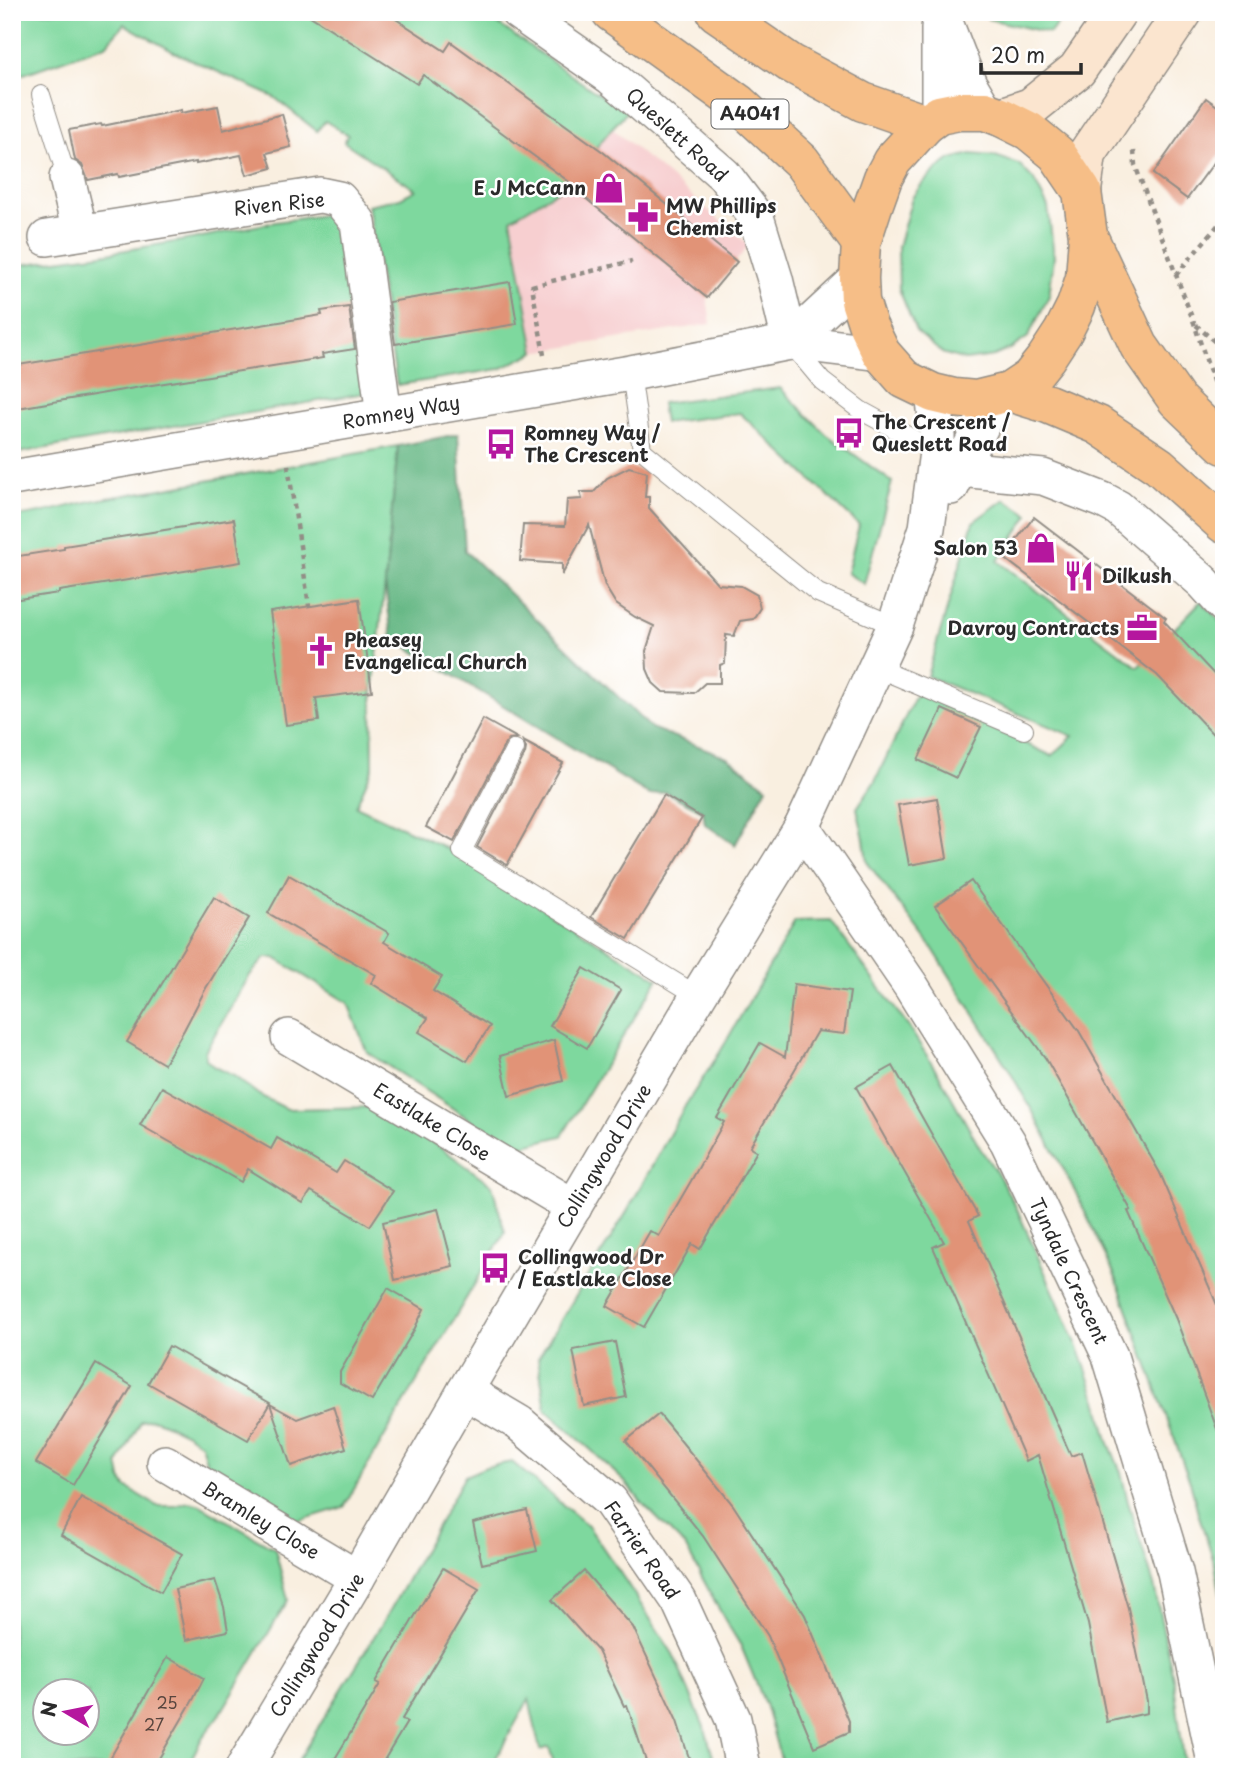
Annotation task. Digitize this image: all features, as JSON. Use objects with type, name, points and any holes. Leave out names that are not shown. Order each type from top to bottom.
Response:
[{"type":"highway","name":"A4041","points":[[611,12],[739,104],[801,161],[860,260]]},
{"type":"highway","points":[[716,12],[790,63],[863,102],[933,120]]},
{"type":"highway","points":[[959,111],[993,114],[1029,131],[1057,154],[1082,191],[1088,236],[1085,278],[1076,306],[1063,332],[1030,378],[1003,394],[976,401],[954,398],[933,393],[904,379],[881,353],[868,326],[860,301],[860,260],[880,187],[892,160],[933,120],[959,111]]},
{"type":"highway","points":[[1088,236],[1139,346],[1177,400],[1224,445]]},
{"type":"highway","points":[[1003,394],[1048,404],[1098,425],[1159,466],[1224,524]]},
{"type":"main road","points":[[993,114],[1031,107],[1077,70],[1117,12]]},
{"type":"main road","points":[[1082,191],[1087,154],[1183,12]]},
{"type":"street","name":"Queslett Road","points":[[518,12],[611,77],[724,175],[756,217],[790,342]]},
{"type":"street","points":[[933,120],[940,12]]},
{"type":"street","points":[[940,12],[969,84],[993,114]]},
{"type":"street","name":"Riven Rise","points":[[67,178],[63,235],[320,195],[339,199],[358,222],[384,415]]},
{"type":"street","points":[[790,342],[860,260]]},
{"type":"street","name":"Romney Way","points":[[12,478],[631,373],[790,342],[881,353]]},
{"type":"street","points":[[933,393],[937,426],[949,461],[1043,477],[1103,500],[1118,508],[1203,582],[1224,605]]},
{"type":"street","name":"Collingwood Drive","points":[[244,1767],[698,996],[802,827],[895,626],[949,461],[1003,394]]},
{"type":"street","name":"Tyndale Crescent","points":[[802,827],[911,986],[1008,1142],[1110,1356],[1175,1572],[1216,1767]]},
{"type":"street","name":"Eastlake Close","points":[[289,1037],[574,1207]]},
{"type":"street","name":"Farrier Road","points":[[465,1391],[519,1423],[610,1501],[678,1601],[733,1718],[743,1767]]},
{"type":"street","name":"Bramley Close","points":[[164,1463],[357,1578]]},
{"type":"lane","points":[[41,95],[67,178]]},
{"type":"lane","points":[[790,342],[822,381],[860,410],[949,461]]},
{"type":"lane","points":[[631,373],[642,450],[818,593],[895,626]]},
{"type":"lane","points":[[877,668],[1024,730]]},
{"type":"lane","points":[[515,749],[462,851],[698,996]]},
{"type":"path","points":[[1134,139],[1135,165],[1217,393]]},
{"type":"path","points":[[1176,275],[1224,218]]},
{"type":"path","points":[[550,387],[532,286],[632,261]]},
{"type":"path","points":[[1194,323],[1224,350]]},
{"type":"path","points":[[282,432],[309,606]]},
{"type":"shaded area","points":[[612,128],[749,245],[707,298],[711,324],[535,352],[511,219],[565,186]]},
{"type":"green space","points":[[12,12],[481,12],[591,89],[628,111],[565,186],[511,219],[535,352],[500,369],[397,385],[368,205],[400,198],[416,190],[344,142],[348,135],[325,121],[317,131],[274,97],[174,52],[124,24],[106,45],[12,78]]},
{"type":"green space","points":[[986,12],[1066,12],[1050,33],[988,19]]},
{"type":"green space","points":[[971,154],[995,156],[1019,164],[1034,180],[1048,207],[1054,257],[1049,296],[1028,337],[994,356],[965,360],[942,353],[916,331],[899,289],[898,247],[912,198],[922,184],[951,159]]},
{"type":"green space","points":[[338,213],[365,393],[12,454],[12,266],[102,254]]},
{"type":"green space","points":[[780,388],[826,434],[892,482],[864,584],[847,573],[859,525],[740,413],[664,423],[661,403]]},
{"type":"green space","points":[[458,434],[465,551],[651,728],[727,757],[767,787],[735,845],[705,824],[703,811],[665,792],[650,795],[392,638],[385,584],[398,446]]},
{"type":"green space","points":[[398,446],[372,701],[373,767],[356,806],[442,846],[658,979],[562,1136],[513,1148],[367,1052],[348,1003],[275,958],[265,958],[250,975],[205,1051],[206,1059],[214,1067],[234,1076],[259,1095],[287,1109],[374,1107],[429,1139],[492,1185],[505,1232],[344,1507],[292,1523],[217,1479],[208,1467],[201,1444],[187,1434],[152,1419],[141,1421],[118,1464],[126,1487],[157,1506],[176,1506],[188,1502],[200,1505],[275,1549],[288,1600],[219,1716],[202,1738],[187,1767],[12,1767],[12,517]]},
{"type":"green space","points":[[1005,499],[1029,515],[998,561],[1138,667],[1201,601],[1224,625],[1224,1612],[1215,1565],[1191,1485],[1116,1278],[1077,1195],[1009,1070],[931,946],[867,862],[857,808],[875,781],[917,693],[1052,756],[1073,736],[927,676],[973,522]]},
{"type":"green space","points":[[831,921],[910,1029],[999,1176],[1016,1207],[1080,1352],[1108,1441],[1121,1472],[1154,1585],[1174,1683],[1185,1767],[783,1767],[765,1704],[741,1646],[685,1546],[626,1483],[546,1410],[538,1358],[628,1210],[685,1106],[720,1052],[795,922]]},
{"type":"green space","points":[[512,1462],[588,1526],[623,1577],[673,1654],[705,1729],[716,1767],[555,1767],[549,1747],[540,1750],[529,1699],[491,1767],[294,1767],[388,1614],[465,1476],[486,1467]]},
{"type":"building","points":[[304,12],[385,12],[445,51],[451,42],[603,152],[737,262],[707,298],[573,188],[575,186],[423,75],[417,84]]},
{"type":"building","points":[[1206,98],[1224,111],[1224,149],[1187,199],[1153,174]]},
{"type":"building","points":[[218,106],[223,130],[282,114],[291,147],[267,153],[272,168],[247,175],[241,155],[88,180],[82,165],[75,160],[69,130]]},
{"type":"building","points":[[510,282],[517,324],[395,344],[389,302]]},
{"type":"building","points":[[349,307],[355,349],[322,354],[323,358],[12,409],[12,366],[322,315],[321,311]]},
{"type":"building","points":[[629,467],[647,472],[645,497],[649,497],[649,508],[718,584],[741,586],[757,595],[760,608],[753,619],[740,621],[734,636],[726,635],[725,663],[720,665],[720,683],[705,683],[694,693],[663,692],[653,683],[647,669],[646,651],[654,626],[616,604],[605,586],[589,525],[562,575],[562,564],[520,561],[523,525],[565,526],[567,500],[582,499],[580,492],[594,492],[607,478]]},
{"type":"building","points":[[1034,517],[1166,618],[1164,621],[1224,685],[1224,746],[1157,675],[1003,557]]},
{"type":"building","points":[[234,519],[241,562],[12,600],[12,557]]},
{"type":"building","name":"Pheasey Evangelical Church","points":[[359,599],[372,691],[316,698],[319,721],[286,725],[270,612]]},
{"type":"building","points":[[942,709],[981,727],[956,778],[918,760]]},
{"type":"building","points":[[483,719],[517,738],[509,739],[505,744],[454,842],[426,827]]},
{"type":"building","points":[[523,741],[563,763],[507,865],[477,847],[525,754]]},
{"type":"building","points":[[664,795],[702,818],[628,939],[591,917]]},
{"type":"building","points":[[937,798],[947,858],[909,865],[898,805]]},
{"type":"building","points":[[289,875],[389,933],[384,942],[442,977],[433,991],[490,1026],[467,1061],[419,1032],[428,1018],[371,983],[376,975],[268,913]]},
{"type":"building","points":[[971,881],[1079,1031],[1160,1173],[1224,1321],[1224,1437],[1220,1437],[1176,1319],[1128,1211],[1131,1210],[1046,1059],[935,906]]},
{"type":"building","points":[[214,897],[249,918],[164,1064],[127,1042]]},
{"type":"building","points":[[584,968],[621,990],[587,1048],[550,1026]]},
{"type":"building","points":[[794,984],[850,992],[844,1034],[817,1031],[750,1147],[757,1151],[700,1249],[692,1244],[644,1327],[607,1306],[650,1231],[659,1236],[691,1181],[724,1122],[717,1118],[760,1043],[785,1057]]},
{"type":"building","points":[[554,1040],[563,1081],[509,1096],[500,1056]]},
{"type":"building","points":[[893,1066],[978,1216],[969,1221],[1071,1456],[1082,1452],[1128,1608],[1147,1701],[1147,1713],[1107,1722],[1088,1624],[1038,1455],[1026,1461],[933,1247],[944,1242],[856,1087]]},
{"type":"building","points":[[162,1087],[271,1149],[277,1138],[336,1173],[344,1161],[393,1191],[370,1226],[311,1191],[303,1203],[248,1169],[241,1182],[140,1125]]},
{"type":"building","points":[[438,1209],[453,1266],[395,1280],[383,1222]]},
{"type":"building","points":[[388,1288],[424,1309],[372,1401],[340,1383],[340,1372]]},
{"type":"building","points":[[615,1342],[626,1397],[584,1406],[573,1350]]},
{"type":"building","points":[[169,1346],[270,1403],[248,1440],[148,1383]]},
{"type":"building","points":[[96,1364],[132,1386],[73,1485],[36,1463]]},
{"type":"building","points":[[270,1404],[297,1419],[333,1406],[346,1448],[291,1466]]},
{"type":"building","points":[[659,1414],[733,1505],[805,1615],[849,1721],[849,1732],[814,1747],[768,1636],[703,1536],[626,1441]]},
{"type":"building","points":[[81,1497],[182,1554],[161,1592],[61,1535]]},
{"type":"building","points":[[527,1510],[537,1551],[482,1564],[473,1523]]},
{"type":"building","points":[[443,1568],[479,1589],[402,1719],[407,1722],[380,1767],[330,1767],[380,1684],[376,1682]]},
{"type":"building","points":[[584,1571],[633,1627],[677,1721],[692,1767],[648,1767],[627,1705],[624,1706],[598,1651],[552,1600]]},
{"type":"building","points":[[215,1580],[228,1631],[186,1640],[175,1589]]},
{"type":"building","points":[[168,1657],[204,1678],[194,1698],[154,1767],[105,1767]]},
{"type":"place","name":"E J McCann","points":[[609,188]]},
{"type":"place","name":"MW Phillips Chemist","points":[[643,217]]},
{"type":"place","name":"The Crescent / Queslett Road","points":[[849,433]]},
{"type":"place","name":"Romney Way / The Crescent","points":[[501,444]]},
{"type":"place","name":"Salon 53","points":[[1041,548]]},
{"type":"place","name":"Dilkush","points":[[1079,576]]},
{"type":"place","name":"Davroy Contracts","points":[[1142,628]]},
{"type":"place","name":"Pheasey Evangelical Church","points":[[321,651]]},
{"type":"place","name":"Collingwood Dr / Eastlake Close","points":[[495,1268]]}]
